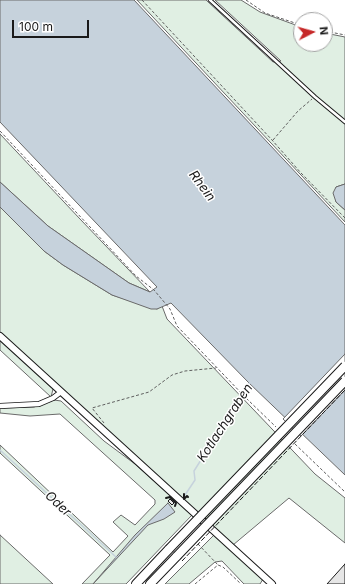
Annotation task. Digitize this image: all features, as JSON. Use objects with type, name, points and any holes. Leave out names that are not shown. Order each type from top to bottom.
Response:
[{"type":"highway","points":[[136,584],[345,366]]},
{"type":"highway","points":[[150,584],[345,381]]},
{"type":"street","points":[[0,336],[272,584]]},
{"type":"street","points":[[0,406],[39,404],[53,398],[61,392]]},
{"type":"lane","points":[[210,0],[315,97],[345,122]]},
{"type":"path","points":[[142,0],[345,218]]},
{"type":"path","points":[[246,0],[265,13],[293,22]]},
{"type":"path","points":[[333,33],[345,35]]},
{"type":"path","points":[[272,140],[298,110],[315,97]]},
{"type":"path","points":[[0,131],[136,276],[154,290],[170,309],[177,326],[238,390],[278,429]]},
{"type":"path","points":[[92,408],[150,392],[172,375],[185,371],[217,368]]},
{"type":"path","points":[[295,444],[345,492]]},
{"type":"path","points":[[197,542],[218,566],[223,566],[241,584]]},
{"type":"path","points":[[195,584],[218,566]]},
{"type":"green space","points":[[137,0],[206,0],[273,62],[281,61],[215,0],[241,0],[260,12],[293,24],[293,52],[333,52],[333,35],[345,37],[345,184],[336,187],[336,202],[345,210],[345,222]]},
{"type":"green space","points":[[0,134],[150,292],[129,283],[48,226],[0,182]]},
{"type":"green space","points":[[0,207],[44,251],[63,265],[112,295],[157,309],[162,306],[167,319],[315,474],[345,498],[345,543],[289,498],[233,545],[0,333]]},
{"type":"green space","points":[[0,340],[53,389],[51,397],[0,350]]},
{"type":"green space","points":[[54,400],[61,401],[104,441],[135,464],[192,515],[126,584],[82,584],[110,555],[0,453],[0,445],[113,552],[128,536],[113,522],[121,515],[135,525],[155,504],[155,500],[60,414],[30,416],[0,413],[0,408],[34,407]]},
{"type":"green space","points":[[0,535],[53,584],[0,584]]},
{"type":"green space","points":[[214,535],[263,579],[260,584],[244,584],[222,561],[215,562],[189,584],[165,584]]},
{"type":"water","name":"Rhein","points":[[0,0],[134,0],[345,225],[345,475],[249,383],[171,303],[157,309],[151,309],[112,295],[63,265],[44,251],[0,207],[0,182],[48,226],[129,283],[150,292],[157,287],[0,122]]},
{"type":"water","points":[[345,184],[345,210],[336,202],[333,193],[336,187]]},
{"type":"water","points":[[168,503],[175,512],[164,519],[148,525],[93,584],[135,535]]},
{"type":"pier","points":[[345,354],[345,390],[301,436],[283,419]]},
{"type":"building","points":[[170,499],[174,503],[172,505],[168,501]]},
{"type":"building","points":[[345,564],[345,584],[327,584]]},
{"type":"waterway","name":"Kotlachgraben","points":[[183,498],[195,480],[194,471],[250,382]]},
{"type":"waterway","name":"Oder","points":[[0,450],[116,557]]},
{"type":"fence","points":[[182,561],[345,390]]},
{"type":"wall","points":[[184,494],[184,499],[187,496],[188,497]]},
{"type":"wall","points":[[166,498],[170,497],[176,503],[175,506]]}]
